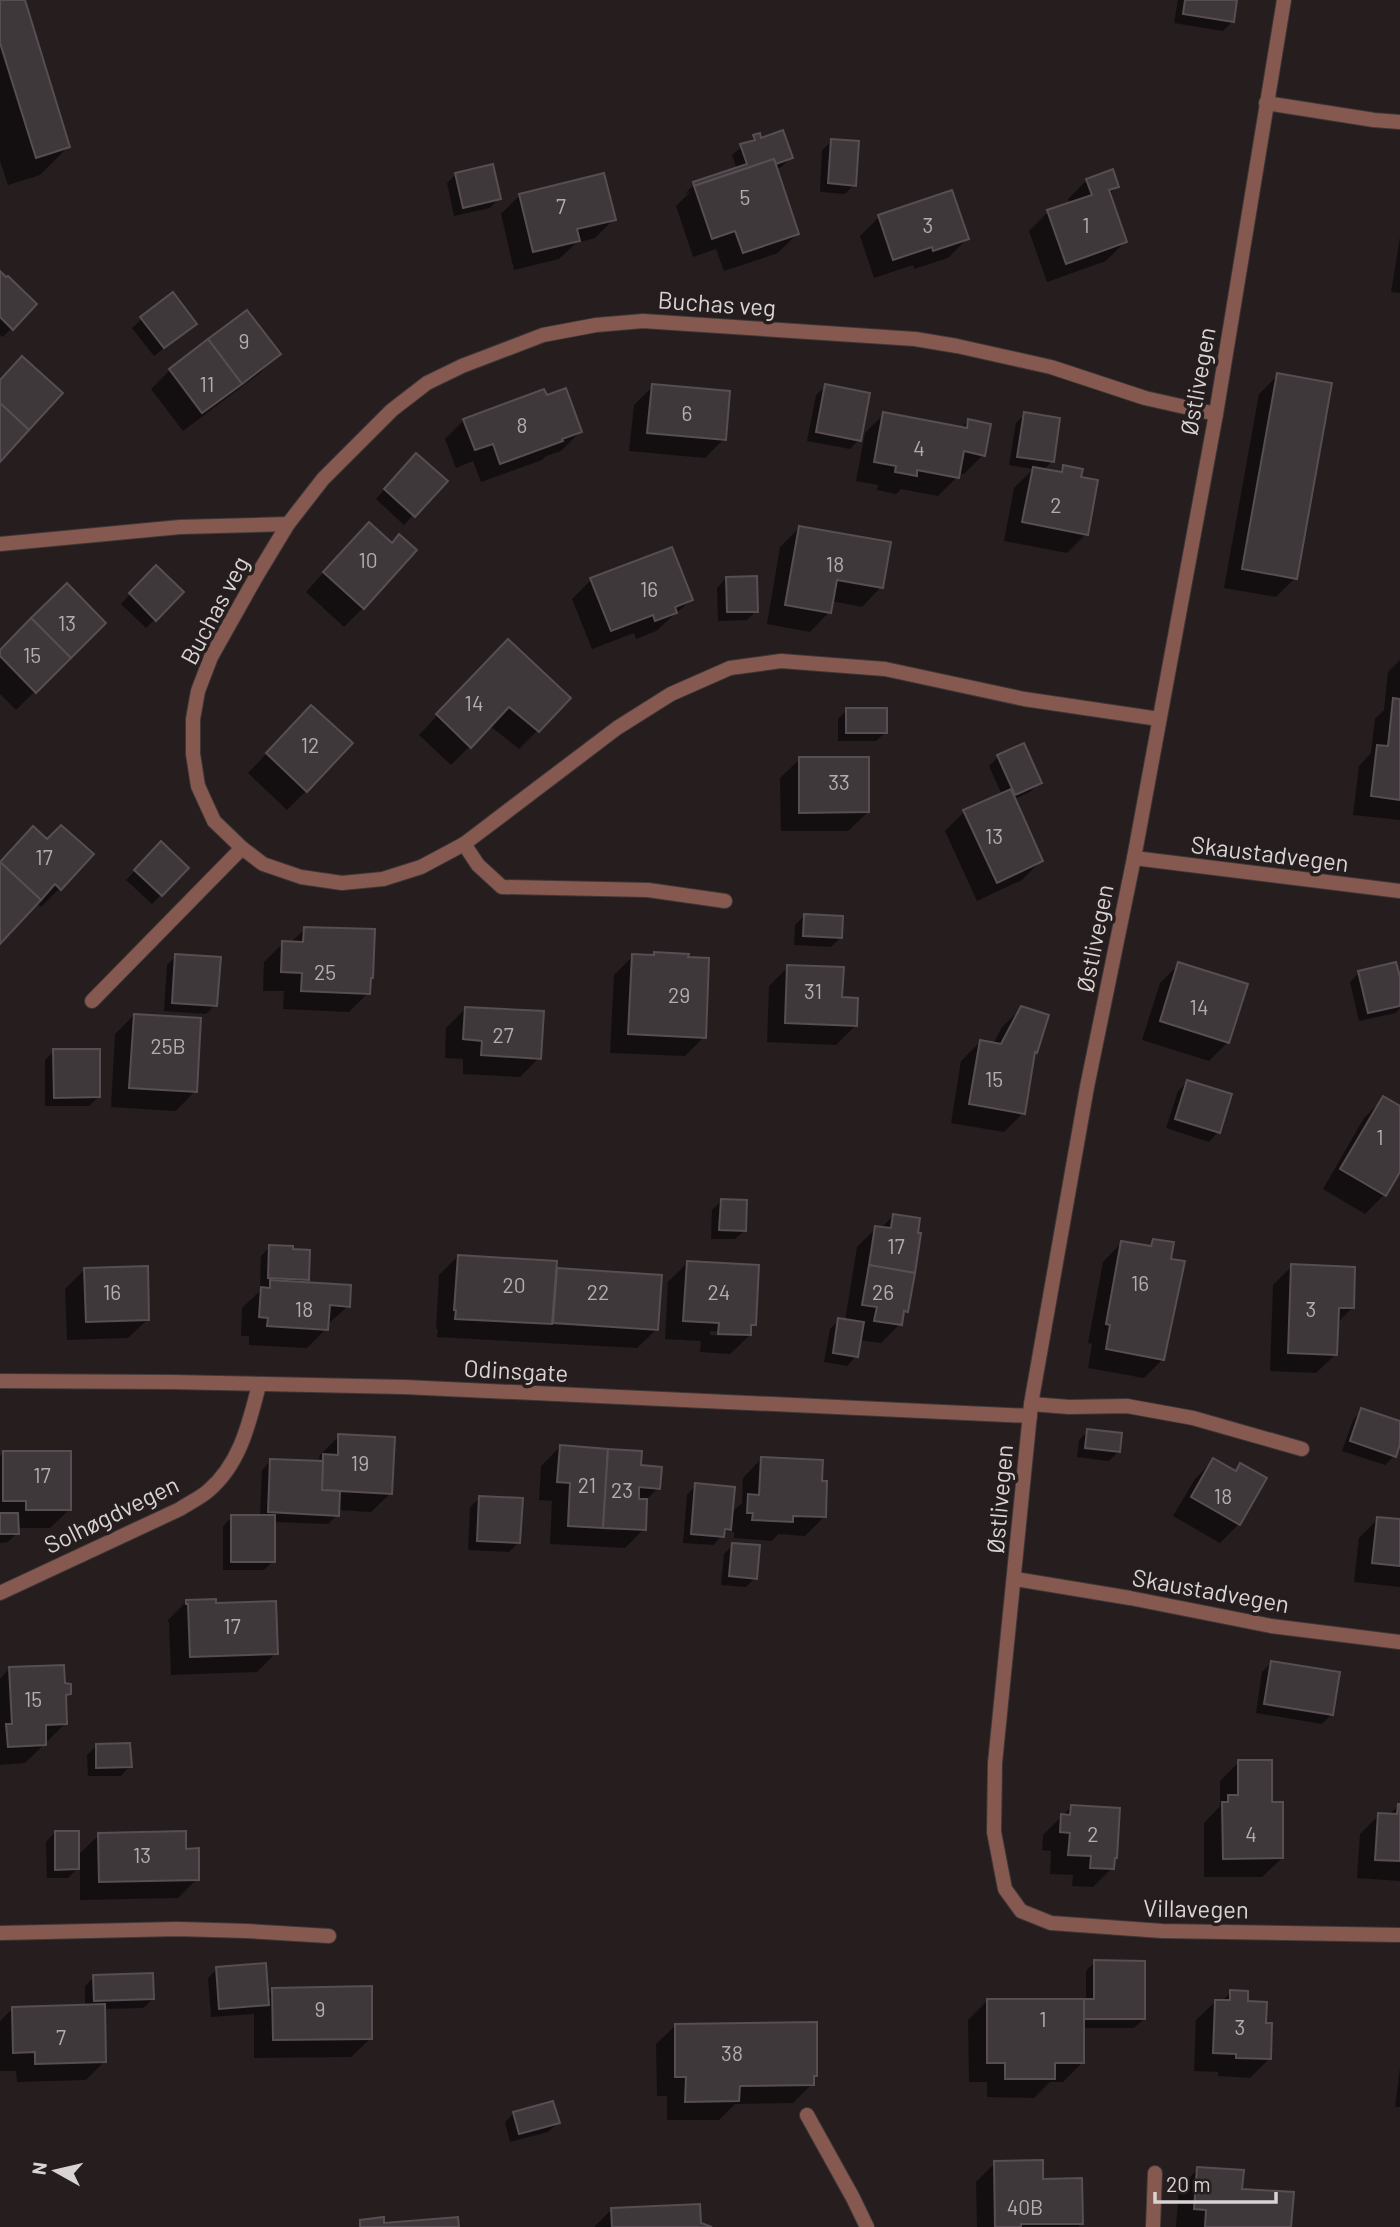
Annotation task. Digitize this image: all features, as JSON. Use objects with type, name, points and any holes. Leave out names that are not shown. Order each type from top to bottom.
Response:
[{"type":"street","name":"Østlivegen","points":[[1005,1889],[994,1832],[995,1763],[1030,1410],[1087,1087],[1134,858],[1216,414],[1284,0]]},
{"type":"street","points":[[1266,103],[1400,122]]},
{"type":"street","name":"Buchas veg","points":[[1159,719],[1024,699],[885,669],[781,661],[730,668],[671,694],[617,728],[464,844],[421,867],[383,879],[342,883],[301,877],[263,864],[242,848],[214,821],[198,786],[193,754],[193,719],[198,691],[211,657],[288,524],[323,479],[392,410],[428,383],[462,366],[543,335],[596,325],[643,321],[915,339],[1038,364],[1145,398],[1216,414]]},
{"type":"street","points":[[0,544],[180,527],[288,524]]},
{"type":"street","points":[[464,844],[478,865],[502,887],[648,890],[725,901]]},
{"type":"street","points":[[92,1001],[242,848]]},
{"type":"street","name":"Skaustadvegen","points":[[1134,858],[1400,891]]},
{"type":"street","name":"Odinsgate","points":[[0,1381],[404,1387],[1030,1410],[1127,1406],[1193,1418],[1302,1449]]},
{"type":"street","name":"Solhøgdvegen","points":[[0,1593],[180,1509],[208,1491],[235,1460],[248,1427],[259,1385]]},
{"type":"street","name":"Skaustadvegen","points":[[1015,1579],[1271,1626],[1400,1642]]},
{"type":"street","name":"Villavegen","points":[[1005,1889],[1021,1911],[1051,1923],[1162,1931],[1400,1935]]},
{"type":"street","points":[[0,1933],[178,1929],[329,1936]]},
{"type":"street","points":[[807,2115],[867,2227]]},
{"type":"street","points":[[1153,2227],[1155,2173]]},
{"type":"building","points":[[0,0],[25,0],[70,147],[36,158],[0,43]]},
{"type":"building","points":[[1185,0],[1237,0],[1234,22],[1183,14]]},
{"type":"building","points":[[783,130],[793,158],[776,164],[774,159],[694,186],[693,182],[747,164],[740,144],[755,140],[753,135],[760,133],[761,138]]},
{"type":"building","points":[[831,139],[859,141],[856,186],[828,183]]},
{"type":"building","points":[[774,159],[799,234],[743,253],[735,231],[712,239],[694,186]]},
{"type":"building","points":[[493,164],[501,199],[463,208],[455,173]]},
{"type":"building","points":[[1113,169],[1119,187],[1109,190],[1127,242],[1066,264],[1047,210],[1092,195],[1086,179]]},
{"type":"building","points":[[604,173],[616,220],[577,229],[580,241],[533,252],[519,194]]},
{"type":"building","points":[[952,190],[969,239],[933,251],[932,247],[893,260],[878,215]]},
{"type":"building","points":[[0,271],[37,304],[13,330],[0,317]]},
{"type":"building","points":[[173,292],[197,324],[164,348],[140,317]]},
{"type":"building","points":[[247,310],[281,354],[242,384],[208,339]]},
{"type":"building","points":[[208,339],[242,384],[202,413],[169,369]]},
{"type":"building","points":[[22,356],[63,393],[29,430],[0,403],[0,380]]},
{"type":"building","points":[[1277,373],[1332,383],[1297,579],[1242,569]]},
{"type":"building","points":[[652,384],[730,391],[726,440],[647,433]]},
{"type":"building","points":[[825,384],[870,393],[861,441],[816,432]]},
{"type":"building","points":[[566,388],[582,432],[500,464],[493,444],[475,450],[463,419],[544,389],[547,395]]},
{"type":"building","points":[[0,403],[29,430],[0,462]]},
{"type":"building","points":[[883,412],[967,428],[968,419],[991,424],[985,456],[964,451],[959,478],[917,470],[917,476],[895,472],[896,466],[874,462]]},
{"type":"building","points":[[1024,412],[1060,418],[1054,462],[1017,457]]},
{"type":"building","points":[[416,453],[448,481],[415,517],[384,489]]},
{"type":"building","points":[[1063,465],[1083,469],[1081,477],[1098,480],[1088,535],[1022,522],[1033,467],[1062,472]]},
{"type":"building","points":[[369,522],[392,543],[399,534],[417,550],[364,609],[323,572]]},
{"type":"building","points":[[799,526],[891,542],[883,588],[837,580],[831,613],[785,605]]},
{"type":"building","points":[[672,547],[693,600],[675,607],[677,613],[655,621],[653,615],[611,631],[590,578]]},
{"type":"building","points":[[156,565],[184,592],[156,621],[129,593]]},
{"type":"building","points":[[757,576],[758,612],[727,612],[726,577]]},
{"type":"building","points":[[67,583],[106,623],[71,658],[31,618]]},
{"type":"building","points":[[31,618],[71,658],[36,693],[0,656],[0,650]]},
{"type":"building","points":[[508,639],[571,698],[539,732],[509,707],[471,748],[436,714]]},
{"type":"building","points":[[1393,698],[1400,699],[1400,800],[1371,796],[1377,745],[1388,746]]},
{"type":"building","points":[[311,705],[353,743],[307,792],[266,753]]},
{"type":"building","points":[[846,708],[887,708],[887,733],[846,733]]},
{"type":"building","points":[[1024,743],[1042,783],[1015,795],[997,755]]},
{"type":"building","points":[[799,757],[869,757],[869,812],[799,813]]},
{"type":"building","points":[[1011,789],[1043,861],[997,883],[963,810]]},
{"type":"building","points":[[61,825],[94,854],[61,890],[55,884],[41,900],[0,862],[33,826],[47,839]]},
{"type":"building","points":[[161,841],[189,868],[162,896],[134,870]]},
{"type":"building","points":[[0,862],[41,900],[0,944]]},
{"type":"building","points":[[804,914],[843,916],[842,938],[803,936]]},
{"type":"building","points":[[304,927],[375,929],[370,994],[301,991],[302,973],[281,972],[282,941],[303,942]]},
{"type":"building","points":[[654,952],[709,958],[706,1038],[628,1034],[632,954],[654,955]]},
{"type":"building","points":[[175,954],[221,957],[217,1006],[172,1003]]},
{"type":"building","points":[[1178,962],[1248,984],[1229,1043],[1160,1021]]},
{"type":"building","points":[[1396,962],[1400,977],[1400,1006],[1368,1013],[1358,971]]},
{"type":"building","points":[[787,965],[844,967],[842,997],[858,998],[857,1026],[785,1023]]},
{"type":"building","points":[[1021,1006],[1049,1015],[1037,1053],[1035,1052],[1025,1114],[969,1104],[980,1040],[1001,1044]]},
{"type":"building","points":[[465,1007],[544,1011],[541,1059],[481,1055],[482,1041],[463,1039]]},
{"type":"building","points":[[134,1014],[201,1018],[197,1092],[129,1088]]},
{"type":"building","points":[[53,1049],[100,1049],[100,1097],[54,1098]]},
{"type":"building","points":[[1187,1080],[1232,1094],[1220,1133],[1175,1119]]},
{"type":"building","points":[[1383,1096],[1400,1106],[1400,1172],[1386,1196],[1340,1169]]},
{"type":"building","points":[[721,1199],[747,1200],[746,1231],[719,1230]]},
{"type":"building","points":[[893,1214],[920,1218],[918,1233],[921,1233],[915,1273],[869,1265],[875,1226],[891,1228]]},
{"type":"building","points":[[1153,1239],[1174,1242],[1171,1259],[1185,1261],[1164,1360],[1106,1349],[1110,1325],[1106,1324],[1121,1241],[1151,1246]]},
{"type":"building","points":[[269,1245],[310,1250],[309,1280],[268,1278]]},
{"type":"building","points":[[458,1255],[557,1261],[552,1324],[455,1319]]},
{"type":"building","points":[[687,1261],[759,1265],[756,1325],[751,1325],[751,1335],[718,1334],[719,1323],[683,1321]]},
{"type":"building","points":[[1291,1264],[1355,1267],[1354,1308],[1339,1308],[1337,1355],[1288,1353]]},
{"type":"building","points":[[869,1265],[915,1273],[908,1312],[904,1311],[902,1325],[874,1321],[877,1307],[862,1305]]},
{"type":"building","points":[[148,1266],[149,1320],[86,1322],[84,1268]]},
{"type":"building","points":[[557,1268],[662,1275],[658,1330],[553,1323]]},
{"type":"building","points":[[270,1280],[351,1285],[350,1307],[330,1305],[328,1330],[267,1326],[268,1318],[259,1317],[261,1287],[270,1288]]},
{"type":"building","points":[[838,1318],[864,1322],[858,1357],[833,1353]]},
{"type":"building","points":[[1361,1408],[1400,1421],[1400,1444],[1396,1457],[1350,1441]]},
{"type":"building","points":[[1087,1429],[1122,1433],[1120,1452],[1085,1448]]},
{"type":"building","points":[[338,1434],[395,1437],[392,1494],[322,1490],[323,1454],[338,1455]]},
{"type":"building","points":[[560,1445],[608,1449],[603,1528],[568,1526],[570,1483],[557,1482]]},
{"type":"building","points":[[608,1449],[642,1451],[641,1465],[662,1467],[660,1489],[639,1487],[639,1499],[647,1499],[646,1530],[603,1528]]},
{"type":"building","points":[[3,1451],[71,1451],[71,1510],[26,1510],[26,1501],[3,1501]]},
{"type":"building","points":[[761,1457],[823,1460],[822,1481],[827,1481],[826,1517],[793,1516],[793,1522],[752,1520],[753,1513],[747,1513],[748,1494],[759,1495]]},
{"type":"building","points":[[1213,1458],[1236,1471],[1240,1463],[1267,1478],[1240,1525],[1191,1497]]},
{"type":"building","points":[[270,1459],[323,1461],[322,1490],[340,1491],[339,1516],[268,1512]]},
{"type":"building","points":[[695,1483],[735,1487],[731,1530],[725,1529],[724,1537],[691,1534]]},
{"type":"building","points":[[479,1496],[523,1498],[520,1543],[477,1541]]},
{"type":"building","points":[[0,1513],[18,1513],[19,1534],[0,1534]]},
{"type":"building","points":[[231,1515],[275,1515],[275,1562],[231,1562]]},
{"type":"building","points":[[1377,1517],[1400,1519],[1400,1566],[1372,1563]]},
{"type":"building","points":[[732,1543],[760,1545],[757,1579],[729,1576]]},
{"type":"building","points":[[216,1599],[216,1603],[276,1601],[278,1654],[190,1657],[186,1600]]},
{"type":"building","points":[[1271,1661],[1340,1672],[1333,1715],[1264,1704]]},
{"type":"building","points":[[64,1665],[65,1683],[71,1684],[71,1694],[66,1695],[67,1724],[46,1725],[46,1745],[8,1747],[6,1724],[12,1724],[9,1667]]},
{"type":"building","points":[[130,1743],[132,1767],[96,1768],[96,1744]]},
{"type":"building","points":[[1238,1760],[1272,1760],[1272,1802],[1283,1802],[1283,1858],[1223,1859],[1222,1802],[1228,1802],[1228,1795],[1238,1795]]},
{"type":"building","points":[[1398,1804],[1400,1861],[1375,1860],[1378,1813],[1397,1814]]},
{"type":"building","points":[[1071,1805],[1120,1808],[1114,1869],[1090,1868],[1091,1856],[1068,1855],[1070,1833],[1060,1832],[1061,1814],[1070,1815]]},
{"type":"building","points":[[55,1831],[79,1831],[79,1869],[55,1870]]},
{"type":"building","points":[[186,1831],[186,1849],[199,1848],[199,1880],[99,1882],[98,1833]]},
{"type":"building","points":[[1094,1960],[1145,1961],[1145,2019],[1084,2019],[1084,1999],[1094,1999]]},
{"type":"building","points":[[266,1963],[269,2005],[219,2009],[216,1967]]},
{"type":"building","points":[[153,1973],[154,1999],[94,2001],[93,1975]]},
{"type":"building","points":[[372,1986],[372,2039],[273,2040],[272,1988]]},
{"type":"building","points":[[1230,1990],[1248,1991],[1248,2001],[1267,2002],[1266,2023],[1272,2023],[1271,2059],[1236,2058],[1236,2054],[1213,2053],[1215,2000],[1230,2000]]},
{"type":"building","points":[[987,1999],[1084,1999],[1084,2063],[1055,2063],[1055,2079],[1005,2079],[1005,2063],[987,2063]]},
{"type":"building","points":[[105,2004],[106,2062],[35,2064],[35,2052],[13,2053],[12,2007]]},
{"type":"building","points":[[817,2022],[817,2076],[814,2076],[814,2085],[740,2086],[739,2101],[685,2102],[686,2077],[675,2077],[675,2024]]},
{"type":"building","points":[[553,2101],[560,2123],[519,2134],[513,2112]]},
{"type":"building","points":[[1043,2160],[1043,2179],[1082,2178],[1083,2224],[1021,2224],[1021,2227],[995,2227],[994,2161]]},
{"type":"building","points":[[1197,2167],[1244,2170],[1242,2189],[1294,2192],[1291,2227],[1205,2227],[1206,2210],[1194,2209]]},
{"type":"building","points":[[700,2204],[701,2223],[712,2227],[612,2227],[611,2208]]},
{"type":"building","points":[[384,2217],[384,2223],[458,2217],[459,2227],[360,2227],[360,2220]]}]
